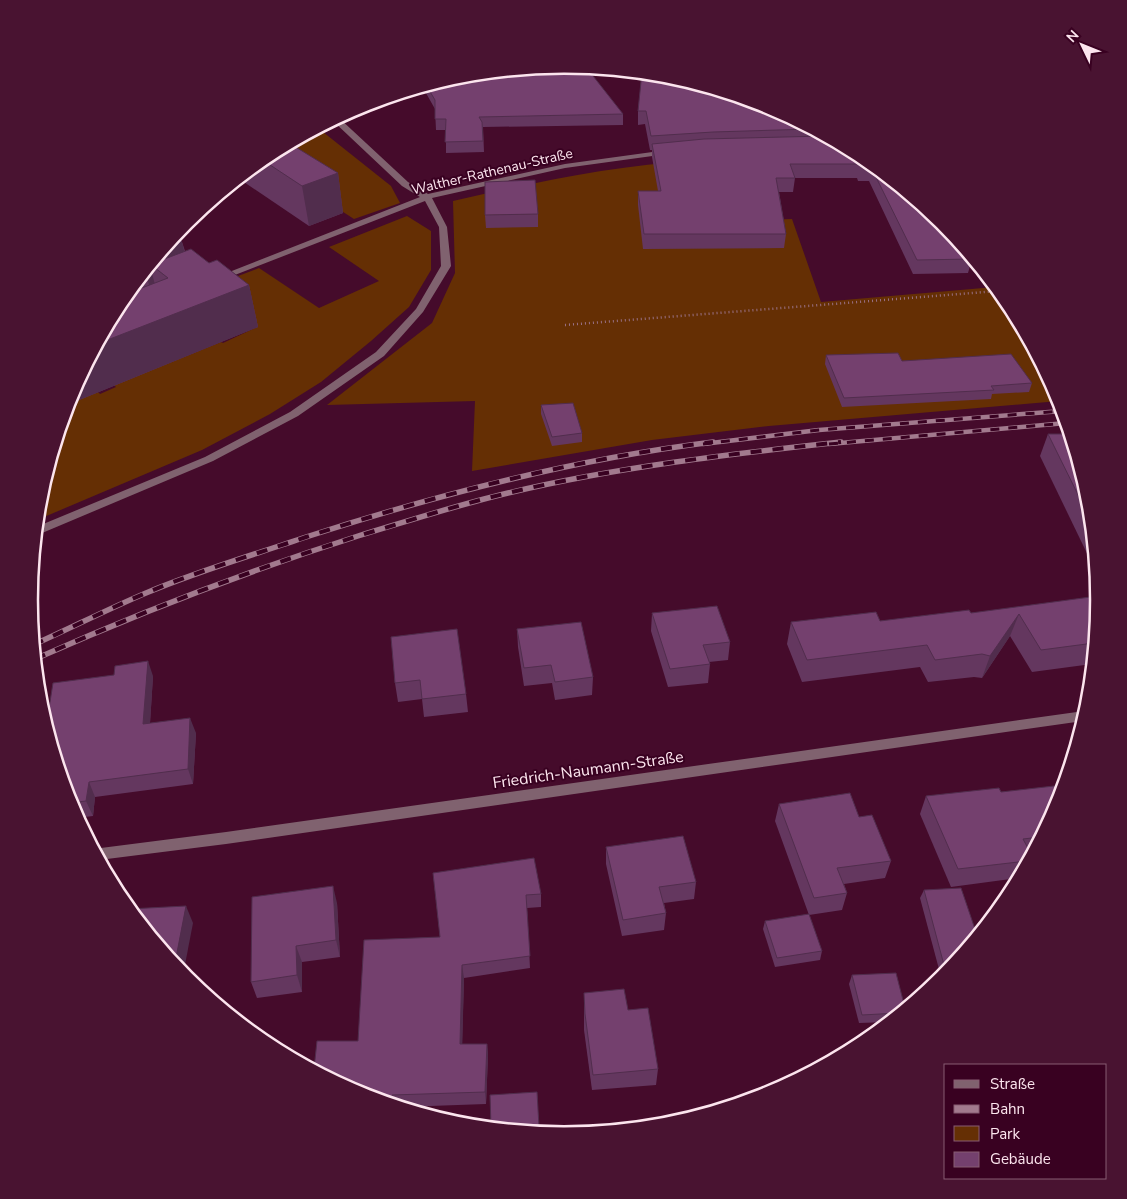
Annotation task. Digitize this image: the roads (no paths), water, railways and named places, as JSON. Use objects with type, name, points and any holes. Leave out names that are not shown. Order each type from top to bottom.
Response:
[{"type":"street","points":[[42,529],[209,459],[294,414],[380,354],[420,310],[446,266],[443,226],[427,197],[405,184],[341,124]]},
{"type":"street","name":"Walther-Rathenau-Straße","points":[[211,282],[427,197],[565,166],[674,151]]},
{"type":"street","name":"Friedrich-Naumann-Straße","points":[[103,853],[236,837],[1076,717]]},
{"type":"railway","points":[[703,444],[819,430],[1055,412]]},
{"type":"railway","points":[[829,444],[1059,424]]},
{"type":"railway","points":[[40,642],[166,585],[306,537],[406,506],[559,468],[661,449],[713,442]]},
{"type":"railway","points":[[41,656],[235,578],[317,549],[470,503],[549,484],[632,469],[841,442]]}]
